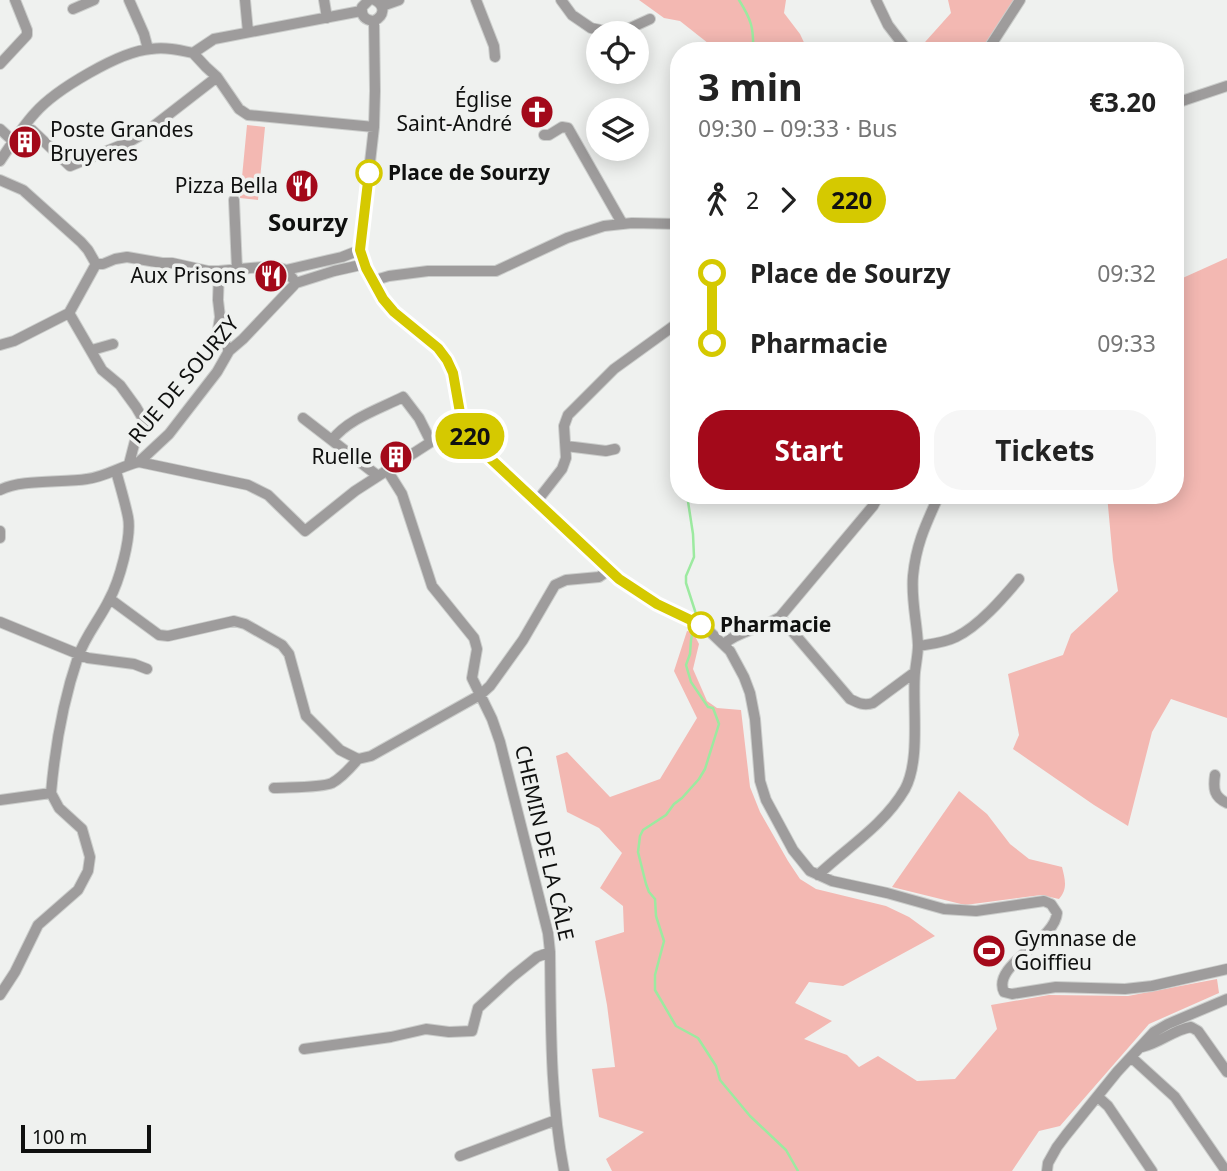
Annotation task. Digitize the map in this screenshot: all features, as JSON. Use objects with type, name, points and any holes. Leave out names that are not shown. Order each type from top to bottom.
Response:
[{"type":"street","points":[[0,64],[27,35],[15,0]]},
{"type":"street","points":[[73,9],[94,0]]},
{"type":"street","points":[[129,0],[148,49]]},
{"type":"street","points":[[245,0],[248,32]]},
{"type":"street","points":[[324,0],[327,18]]},
{"type":"street","points":[[361,10],[369,0]]},
{"type":"street","points":[[361,10],[366,19],[374,21],[380,18],[382,13],[379,3],[399,0]]},
{"type":"street","points":[[476,0],[494,46],[495,57]]},
{"type":"street","points":[[561,0],[572,15],[591,28],[610,32],[628,29],[650,19]]},
{"type":"street","points":[[876,0],[888,25],[901,42]]},
{"type":"street","points":[[994,42],[1020,0]]},
{"type":"street","points":[[193,53],[214,39],[361,10]]},
{"type":"street","points":[[374,21],[374,127],[360,250],[372,281],[394,312],[438,348],[447,360],[453,373],[462,424],[478,447],[619,579],[657,604],[701,625],[724,644],[744,677],[750,693],[760,781],[766,800],[793,850],[810,872],[832,881],[887,892],[944,909],[976,911],[1044,901],[1051,904],[1057,913],[1054,924],[1002,978],[1001,986],[1004,992],[1012,994],[1056,987],[1125,989],[1152,986],[1227,969]]},
{"type":"street","points":[[0,161],[24,127],[48,100],[86,75],[118,59],[148,49],[170,48],[193,53],[217,77],[239,109],[248,115],[374,127]]},
{"type":"street","points":[[24,127],[32,130],[70,166],[129,142],[146,132],[217,77]]},
{"type":"street","points":[[1184,100],[1227,86]]},
{"type":"street","points":[[544,135],[562,127],[568,128],[622,223]]},
{"type":"street","points":[[0,130],[13,141]]},
{"type":"street","points":[[0,180],[23,190],[88,250],[96,264]]},
{"type":"street","points":[[233,200],[237,269]]},
{"type":"street","points":[[372,281],[428,271],[496,271],[567,238],[604,226],[622,223],[670,224]]},
{"type":"street","points":[[96,264],[127,257],[172,262],[208,271],[273,266],[286,270],[360,250]]},
{"type":"street","points":[[0,345],[14,341],[69,313],[96,264]]},
{"type":"street","points":[[286,270],[296,283],[313,276],[365,264]]},
{"type":"street","points":[[219,271],[218,330],[229,351]]},
{"type":"street","name":"RUE DE SOURZY","points":[[0,490],[21,484],[90,479],[134,463],[169,434],[217,372],[229,351],[296,283]]},
{"type":"street","points":[[69,313],[102,370],[120,385],[146,424],[136,437],[134,463],[248,485],[268,495],[305,531],[355,491],[462,424]]},
{"type":"street","points":[[537,501],[562,469],[566,458],[564,426],[568,415],[614,369],[670,329]]},
{"type":"street","points":[[92,350],[113,344]]},
{"type":"street","points":[[332,440],[357,420],[403,397],[419,418],[430,442]]},
{"type":"street","points":[[303,418],[382,473]]},
{"type":"street","points":[[566,446],[607,452],[615,449]]},
{"type":"street","points":[[0,995],[15,972],[38,925],[78,890],[88,871],[90,857],[82,829],[59,808],[51,793],[61,723],[79,655],[110,599],[119,576],[129,531],[116,471]]},
{"type":"street","name":"CHEMIN DE LA CÂLE","points":[[382,473],[402,494],[432,586],[474,638],[477,649],[473,684],[481,695],[500,742],[548,933],[551,1055],[556,1120],[564,1171]]},
{"type":"street","points":[[724,644],[780,617],[874,504]]},
{"type":"street","points":[[818,876],[881,821],[898,801],[910,778],[914,747],[918,646],[912,594],[914,565],[919,538],[935,504]]},
{"type":"street","points":[[0,531],[0,538]]},
{"type":"street","points":[[110,599],[159,635],[168,636],[234,621],[245,624],[282,645],[289,654],[306,716],[340,750],[358,758],[371,756],[481,695],[523,640],[555,585],[566,580],[600,577],[609,570]]},
{"type":"street","points":[[918,646],[938,643],[962,633],[999,604],[1019,579]]},
{"type":"street","points":[[780,617],[850,699],[868,705],[873,703],[915,672]]},
{"type":"street","points":[[0,622],[88,659],[134,664],[147,669]]},
{"type":"street","points":[[274,788],[334,782],[358,758]]},
{"type":"street","points":[[1215,775],[1216,794],[1227,803]]},
{"type":"street","points":[[0,800],[51,793]]},
{"type":"street","points":[[304,1049],[391,1037],[426,1029],[472,1031],[478,1008],[512,976],[537,957],[550,952]]},
{"type":"street","points":[[1047,1171],[1048,1163],[1057,1147],[1154,1032],[1168,1024],[1224,1004]]},
{"type":"street","points":[[1138,1048],[1191,1027],[1198,1031],[1227,1072]]},
{"type":"street","points":[[1131,1057],[1175,1097],[1226,1171]]},
{"type":"street","points":[[1098,1097],[1108,1106],[1152,1171]]},
{"type":"street","points":[[460,1156],[556,1120]]},
{"type":"shaded area","points":[[639,0],[786,0],[784,13],[804,42],[707,42],[680,21],[664,18]]},
{"type":"shaded area","points":[[948,0],[1014,0],[986,42],[925,42],[951,13]]},
{"type":"shaded area","points":[[247,125],[265,127],[258,200],[240,198]]},
{"type":"shaded area","points":[[1227,258],[1227,718],[1171,699],[1152,732],[1128,826],[1013,749],[1019,735],[1008,674],[1063,655],[1071,634],[1118,591],[1108,504],[1184,504],[1184,277]]},
{"type":"shaded area","points":[[687,631],[693,632],[699,644],[693,669],[707,701],[717,708],[741,710],[750,787],[760,812],[800,879],[816,889],[886,906],[909,917],[935,936],[843,986],[809,982],[795,1003],[832,1021],[804,1039],[847,1055],[859,1067],[878,1056],[917,1081],[955,1079],[997,1029],[991,1005],[1049,995],[1128,996],[1217,979],[1219,993],[1149,1024],[1060,1126],[1039,1131],[1012,1171],[612,1171],[606,1159],[644,1132],[599,1117],[592,1069],[615,1067],[595,941],[624,932],[623,906],[600,888],[622,853],[599,828],[567,812],[556,756],[567,752],[610,797],[660,779],[697,718],[674,671]]},
{"type":"shaded area","points":[[959,791],[987,814],[1010,844],[1029,859],[1062,867],[1065,888],[1059,899],[1041,895],[965,905],[892,887]]},
{"type":"waterway","points":[[739,0],[751,24],[753,42]]},
{"type":"waterway","points":[[688,504],[694,557],[686,583],[696,614],[686,665],[691,682],[708,707],[713,708],[719,724],[705,769],[699,779],[666,815],[643,830],[640,836],[638,852],[646,884],[655,899],[656,916],[664,941],[655,975],[655,990],[676,1026],[698,1038],[716,1066],[720,1080],[750,1116],[786,1150],[798,1171]]},
{"type":"bus line","name":"220","points":[[369,173],[360,250],[366,268],[383,299],[394,312],[438,348],[447,360],[453,373],[462,424],[478,447],[619,579],[657,604],[701,625]]},
{"type":"place","name":"Église Saint-André","points":[[537,112]]},
{"type":"place","name":"Poste Grandes Bruyeres","points":[[25,142]]},
{"type":"place","name":"Place de Sourzy","points":[[369,173]]},
{"type":"place","name":"Pizza Bella","points":[[302,186]]},
{"type":"place","name":"Aux Prisons","points":[[271,276]]},
{"type":"place","name":"Ruelle","points":[[396,457]]},
{"type":"place","name":"Pharmacie","points":[[701,625]]},
{"type":"place","name":"Gymnase de Goiffieu","points":[[989,951]]},
{"type":"district","name":"Sourzy","points":[[308,223]]}]
